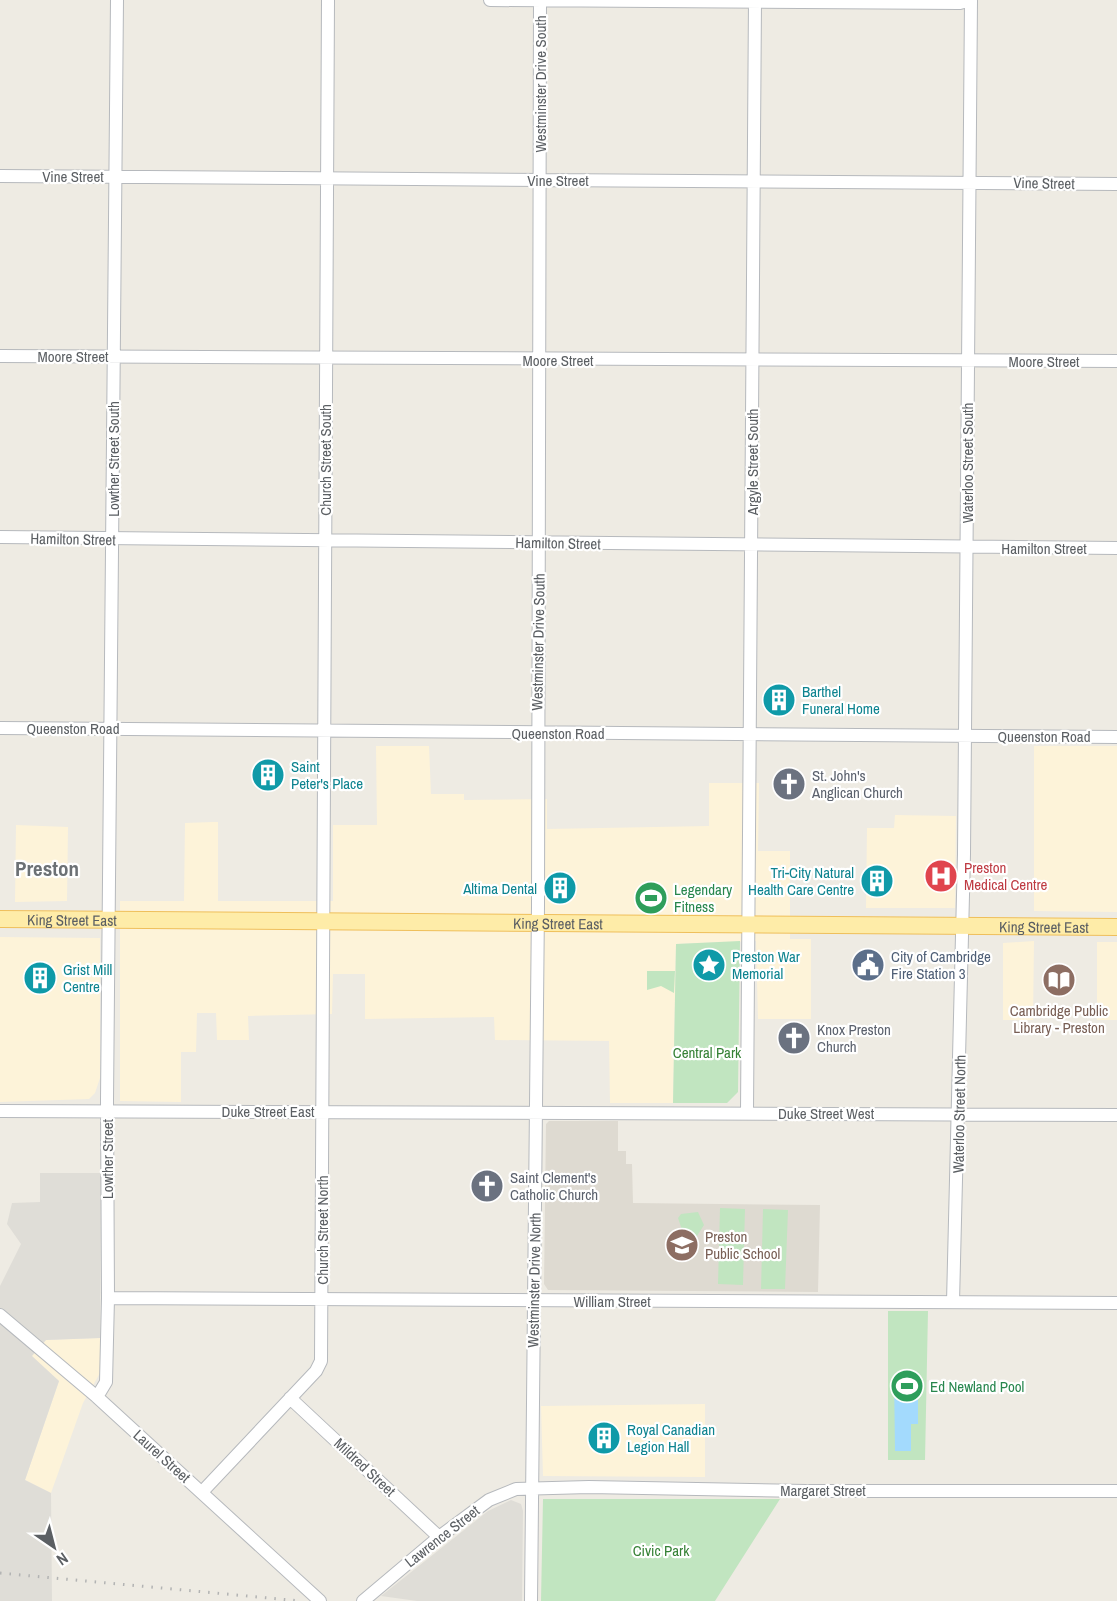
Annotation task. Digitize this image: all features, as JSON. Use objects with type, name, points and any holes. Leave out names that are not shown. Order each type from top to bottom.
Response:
[{"type":"main road","name":"King Street East","points":[[0,919],[1117,927]]},
{"type":"street","name":"Lowther Street South","points":[[108,919],[117,0]]},
{"type":"street","name":"Church Street South","points":[[323,921],[328,0]]},
{"type":"street","points":[[490,0],[960,3],[971,0]]},
{"type":"street","name":"Westminster Drive South","points":[[537,923],[540,0]]},
{"type":"street","name":"Waterloo Street South","points":[[963,926],[967,548],[966,361],[971,0]]},
{"type":"street","name":"Argyle Street South","points":[[747,1112],[753,546],[755,1]]},
{"type":"street","name":"Vine Street","points":[[0,176],[327,176],[541,180],[1117,184]]},
{"type":"street","name":"Moore Street","points":[[0,356],[1117,361]]},
{"type":"street","name":"Hamilton Street","points":[[0,537],[967,548],[1117,547]]},
{"type":"street","name":"Queenston Road","points":[[0,728],[1117,736]]},
{"type":"street","name":"Lowther Street","points":[[97,1397],[106,1382],[108,1298],[108,919]]},
{"type":"street","name":"Church Street North","points":[[202,1492],[316,1371],[321,1361],[323,921]]},
{"type":"street","name":"Westminster Drive North","points":[[531,1601],[530,1487],[537,923]]},
{"type":"street","name":"Waterloo Street North","points":[[954,1302],[963,926]]},
{"type":"street","name":"Duke Street East","points":[[0,1111],[536,1112]]},
{"type":"street","name":"Duke Street West","points":[[536,1112],[1117,1115]]},
{"type":"street","name":"William Street","points":[[108,1298],[1117,1303]]},
{"type":"street","name":"Laurel Street","points":[[0,1315],[97,1397],[320,1601]]},
{"type":"street","name":"Mildred Street","points":[[290,1398],[439,1537]]},
{"type":"street","name":"Margaret Street","points":[[530,1487],[1117,1491]]},
{"type":"street","name":"Lawrence Street","points":[[363,1601],[439,1537],[489,1500],[506,1492],[530,1487]]},
{"type":"shaded area","points":[[376,746],[429,746],[431,794],[464,794],[464,800],[547,799],[547,829],[709,826],[709,783],[759,783],[758,851],[790,851],[790,939],[811,939],[811,1019],[758,1019],[756,941],[676,944],[673,1103],[610,1103],[609,1041],[495,1040],[494,1017],[365,1019],[365,974],[333,974],[332,1014],[248,1016],[249,1040],[217,1040],[216,1013],[197,1013],[196,1052],[181,1052],[181,1102],[120,1101],[120,901],[184,901],[185,823],[218,822],[218,901],[333,901],[333,825],[377,825]]},
{"type":"shaded area","points":[[1034,746],[1117,746],[1117,912],[1034,911]]},
{"type":"shaded area","points":[[895,815],[956,816],[955,908],[866,908],[867,828],[894,828]]},
{"type":"shaded area","points":[[16,825],[68,827],[67,901],[15,902]]},
{"type":"shaded area","points":[[0,937],[100,938],[100,1078],[95,1093],[89,1099],[0,1102]]},
{"type":"shaded area","points":[[1034,941],[1033,1020],[1003,1020],[1003,943]]},
{"type":"shaded area","points":[[1097,942],[1117,942],[1117,1020],[1097,1020]]},
{"type":"shaded area","name":"Preston Public School","points":[[549,1121],[618,1121],[618,1151],[626,1151],[626,1164],[632,1164],[633,1203],[820,1205],[818,1292],[548,1290],[544,1284],[546,1124]]},
{"type":"shaded area","points":[[40,1173],[101,1173],[100,1338],[46,1340],[32,1356],[59,1381],[25,1480],[51,1493],[52,1601],[0,1601],[0,1286],[21,1244],[7,1224],[12,1203],[40,1202]]},
{"type":"shaded area","points":[[100,1338],[100,1373],[83,1403],[51,1493],[25,1480],[59,1381],[31,1356],[46,1340]]},
{"type":"shaded area","points":[[705,1404],[705,1477],[543,1476],[541,1406]]},
{"type":"shaded area","points":[[511,1500],[521,1504],[523,1511],[522,1601],[417,1601],[381,1596],[488,1511]]},
{"type":"green space","name":"Central Park","points":[[740,941],[738,1092],[727,1103],[673,1103],[676,944]]},
{"type":"green space","points":[[647,971],[675,971],[674,993],[661,986],[647,990]]},
{"type":"green space","points":[[720,1208],[745,1209],[743,1285],[718,1284]]},
{"type":"green space","points":[[763,1209],[788,1210],[785,1289],[761,1289]]},
{"type":"green space","points":[[698,1212],[704,1225],[695,1239],[684,1236],[678,1218],[681,1214]]},
{"type":"green space","name":"Ed Newland Pool","points":[[888,1311],[928,1311],[925,1460],[888,1460]]},
{"type":"green space","name":"Civic Park","points":[[543,1499],[780,1499],[715,1601],[541,1601]]},
{"type":"water","points":[[894,1374],[918,1374],[918,1424],[911,1424],[911,1451],[895,1451]]},
{"type":"railway","points":[[0,1573],[301,1601]]},
{"type":"place","name":"Barthel Funeral Home","points":[[779,700]]},
{"type":"place","name":"Saint Peter's Place","points":[[268,775]]},
{"type":"place","name":"St. John's Anglican Church","points":[[789,784]]},
{"type":"place","name":"Preston Medical Centre","points":[[941,876]]},
{"type":"place","name":"Tri-City Natural Health Care Centre","points":[[877,881]]},
{"type":"place","name":"Altima Dental","points":[[560,888]]},
{"type":"place","name":"Legendary Fitness","points":[[651,898]]},
{"type":"place","name":"Preston War Memorial","points":[[709,965]]},
{"type":"place","name":"City of Cambridge Fire Station 3","points":[[868,965]]},
{"type":"place","name":"Grist Mill Centre","points":[[40,978]]},
{"type":"place","name":"Cambridge Public Library - Preston","points":[[1059,980]]},
{"type":"place","name":"Knox Preston Church","points":[[794,1038]]},
{"type":"place","name":"Saint Clement's Catholic Church","points":[[487,1186]]},
{"type":"place","name":"Preston Public School","points":[[682,1245]]},
{"type":"place","name":"Ed Newland Pool","points":[[907,1386]]},
{"type":"place","name":"Royal Canadian Legion Hall","points":[[604,1438]]},
{"type":"district","name":"Preston","points":[[47,868]]}]
